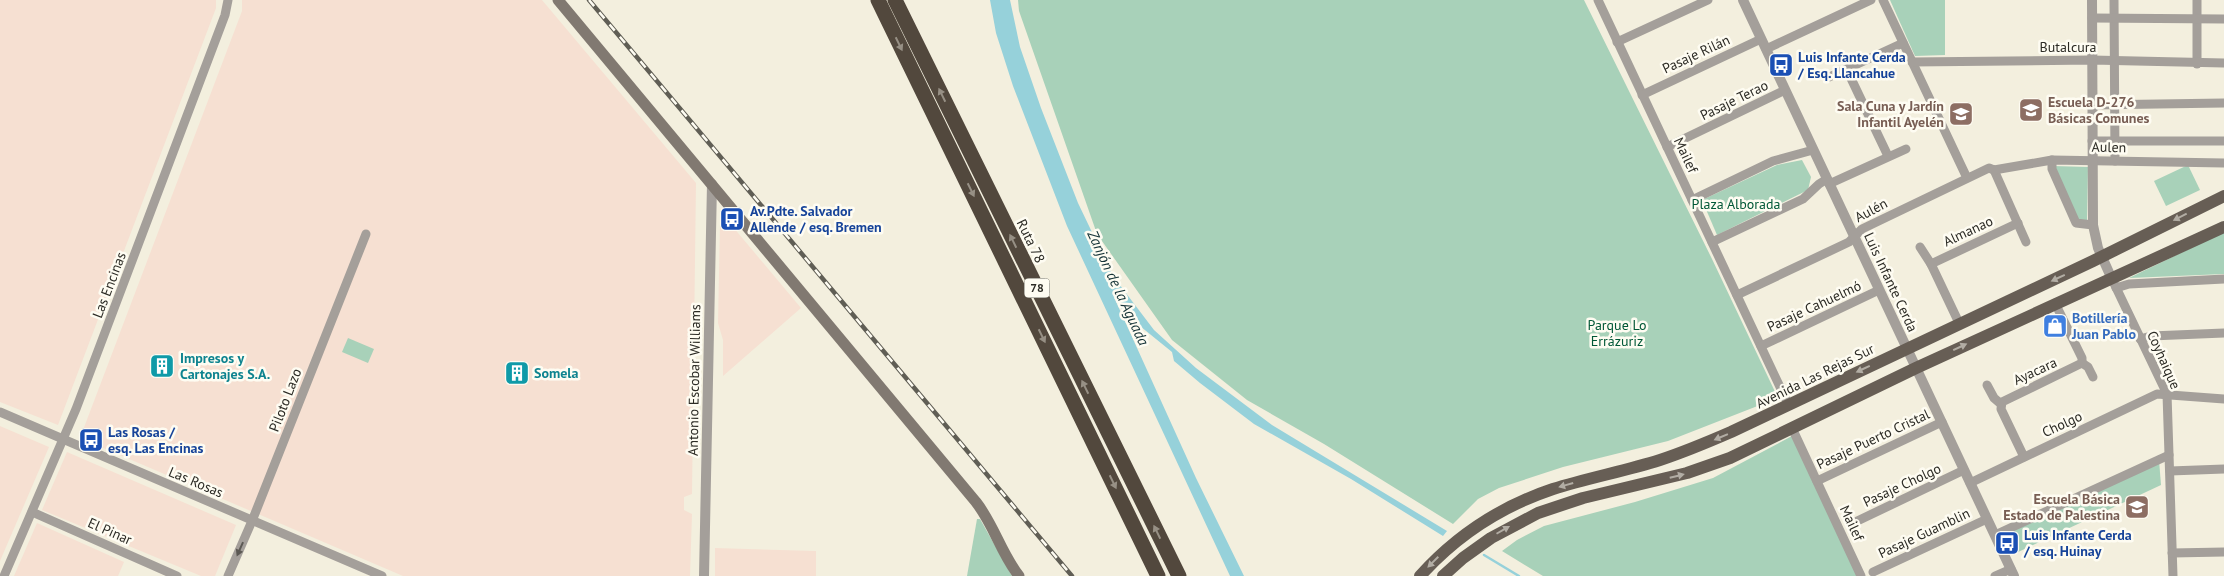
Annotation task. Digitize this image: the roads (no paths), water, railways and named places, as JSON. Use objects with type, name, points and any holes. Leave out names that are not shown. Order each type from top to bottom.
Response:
[{"type":"highway","name":"78","points":[[878,0],[1158,576]]},
{"type":"highway","name":"Ruta 78","points":[[895,0],[1179,576]]},
{"type":"main road","points":[[558,0],[976,502],[992,525],[1016,575]]},
{"type":"main road","name":"Avenida Las Rejas Sur","points":[[1420,576],[1463,536],[1516,504],[1553,489],[1688,450],[1757,420],[2102,257],[2224,196]]},
{"type":"main road","points":[[1444,576],[1463,558],[1491,538],[1538,513],[1584,498],[1702,469],[1730,458],[2055,303],[2114,282],[2224,227]]},
{"type":"street","name":"Las Encinas","points":[[4,576],[63,440],[152,212],[225,15],[228,0]]},
{"type":"street","name":"Mailef","points":[[1598,0],[1788,404]]},
{"type":"street","points":[[1618,42],[1708,0]]},
{"type":"street","name":"Luis Infante Cerda","points":[[1743,0],[2013,572]]},
{"type":"street","points":[[1766,49],[1871,0]]},
{"type":"street","points":[[1883,0],[1967,178]]},
{"type":"street","name":"Coyhaique","points":[[2092,0],[2092,225],[2102,257],[2167,394],[2173,576]]},
{"type":"street","points":[[2114,0],[2115,161]]},
{"type":"street","points":[[2197,0],[2198,64]]},
{"type":"street","points":[[2092,18],[2224,19]]},
{"type":"street","name":"Pasaje Rilán","points":[[1642,95],[1761,39]]},
{"type":"street","points":[[1827,78],[1904,43]]},
{"type":"street","name":"Butalcura","points":[[1912,62],[2092,60],[2198,64],[2224,63]]},
{"type":"street","points":[[1847,70],[1888,156]]},
{"type":"street","name":"Pasaje Terao","points":[[1667,147],[1785,90]]},
{"type":"street","points":[[2092,105],[2224,103]]},
{"type":"street","points":[[2092,141],[2224,141]]},
{"type":"street","points":[[1712,242],[1803,199],[1819,184],[1828,182],[1906,149]]},
{"type":"street","points":[[1692,200],[1774,161],[1813,150]]},
{"type":"street","points":[[2052,160],[2052,169],[2076,223],[2092,225]]},
{"type":"street","name":"Aulen","points":[[1994,170],[2052,160],[2224,163]]},
{"type":"street","name":"Aulén","points":[[1737,295],[1849,242],[1862,229],[1989,168],[1994,170]]},
{"type":"street","points":[[1994,170],[2026,242]]},
{"type":"street","name":"Antonio Escobar Williams","points":[[704,576],[712,184]]},
{"type":"street","name":"Almanao","points":[[1931,264],[2018,223]]},
{"type":"street","name":"Piloto Lazo","points":[[228,576],[252,521],[366,234]]},
{"type":"street","points":[[1920,247],[1931,264],[1960,325]]},
{"type":"street","points":[[2114,282],[2130,284],[2224,279]]},
{"type":"street","name":"Pasaje Cahuelmó","points":[[1761,346],[1879,290]]},
{"type":"street","points":[[2055,303],[2082,358],[2082,363],[2088,367],[2093,377]]},
{"type":"street","points":[[2140,339],[2151,336],[2224,332]]},
{"type":"street","name":"Ayacara","points":[[2001,404],[2082,363]]},
{"type":"street","points":[[1987,385],[1994,398],[2001,404],[2024,457]]},
{"type":"street","name":"Cholgo","points":[[1970,482],[2157,394],[2167,394]]},
{"type":"street","points":[[2167,394],[2224,399]]},
{"type":"street","name":"Las Rosas","points":[[0,412],[382,576]]},
{"type":"street","name":"Pasaje Puerto Cristal","points":[[1817,481],[1942,422]]},
{"type":"street","name":"Mailef","points":[[1792,428],[1862,576]]},
{"type":"street","points":[[1995,535],[2169,454]]},
{"type":"street","points":[[2170,471],[2224,469]]},
{"type":"street","name":"Pasaje Cholgo","points":[[1851,524],[1964,470]]},
{"type":"street","name":"El Pinar","points":[[32,512],[177,576]]},
{"type":"street","name":"Pasaje Guamblin","points":[[1873,572],[1987,519]]},
{"type":"street","points":[[2172,553],[2224,552]]},
{"type":"street","points":[[1996,576],[2013,572]]},
{"type":"water","name":"Zanjón de la Aguada","points":[[990,0],[1010,0],[1020,47],[1041,108],[1078,203],[1113,276],[1154,330],[1196,368],[1272,425],[1447,531],[1443,536],[1351,479],[1254,424],[1174,361],[1172,352],[1135,322],[1131,324],[1113,295],[1196,478],[1244,576],[1230,576],[1067,226],[1013,86],[996,33]]},
{"type":"waterway","points":[[1484,555],[1519,576]]},
{"type":"railway","points":[[589,0],[1072,576]]},
{"type":"place","name":"Luis Infante Cerda / Esq. Llancahue","points":[[1781,65]]},
{"type":"place","name":"Escuela D-276 Básicas Comunes","points":[[2031,110]]},
{"type":"place","name":"Sala Cuna y Jardín Infantil Ayelén","points":[[1961,114]]},
{"type":"place","name":"Av.Pdte. Salvador Allende / esq. Bremen","points":[[732,219]]},
{"type":"place","name":"Botillería Juan Pablo","points":[[2055,326]]},
{"type":"place","name":"Impresos y Cartonajes S.A.","points":[[162,366]]},
{"type":"place","name":"Somela","points":[[517,373]]},
{"type":"place","name":"Las Rosas / esq. Las Encinas","points":[[91,440]]},
{"type":"place","name":"Escuela Básica Estado de Palestina","points":[[2137,507]]},
{"type":"place","name":"Luis Infante Cerda / esq. Huinay","points":[[2007,543]]},
{"type":"park label","name":"Plaza Alborada","points":[[1736,204]]},
{"type":"park label","name":"Parque Lo Errázuriz","points":[[1617,334]]}]
